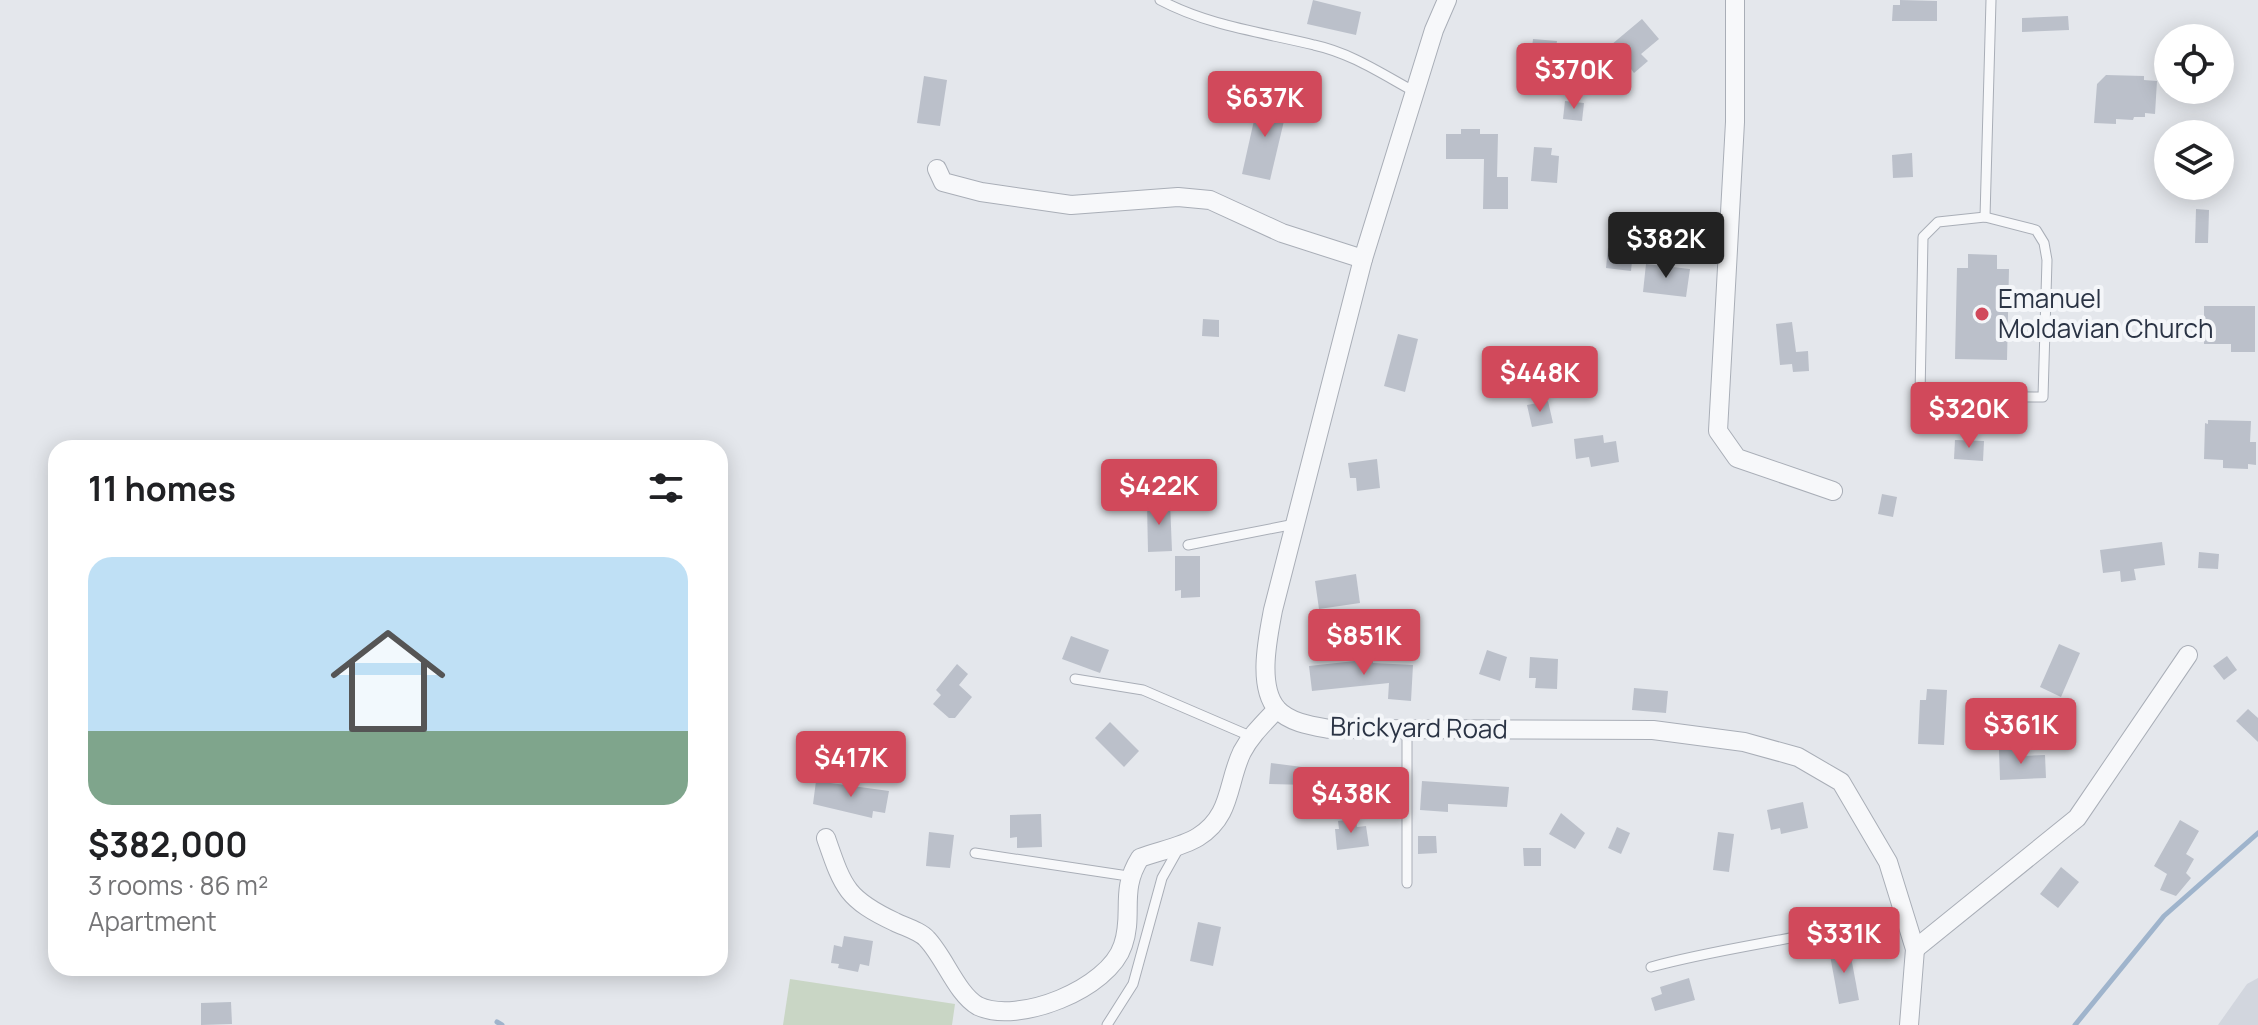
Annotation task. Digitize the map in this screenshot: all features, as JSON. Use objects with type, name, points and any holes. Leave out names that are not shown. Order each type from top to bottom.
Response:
[{"type":"street","points":[[826,838],[841,881],[859,903],[925,936],[949,966],[961,990],[976,1005],[1009,1013],[1076,994],[1101,977],[1123,947],[1128,876],[1140,858],[1197,838],[1218,820],[1232,790],[1240,756],[1250,736],[1277,709],[1267,683],[1265,656],[1273,610],[1363,259],[1434,30],[1447,0]]},
{"type":"street","points":[[1735,0],[1735,122],[1718,431],[1737,458],[1833,491]]},
{"type":"street","points":[[937,169],[943,182],[956,186],[1071,205],[1178,197],[1210,200],[1282,233],[1363,259]]},
{"type":"street","points":[[1915,949],[2077,818],[2188,655]]},
{"type":"street","name":"Brickyard Road","points":[[1277,709],[1300,723],[1330,729],[1653,730],[1744,742],[1798,757],[1841,782],[1888,862],[1915,949],[1909,1025]]},
{"type":"lane","points":[[1160,0],[1227,27],[1315,45],[1349,56],[1415,92]]},
{"type":"lane","points":[[1985,217],[1991,0]]},
{"type":"lane","points":[[1985,217],[2036,230],[2044,243],[2047,260],[2043,397],[1920,396],[1923,237],[1938,222],[1985,217]]},
{"type":"lane","points":[[1188,545],[1295,524]]},
{"type":"lane","points":[[1075,679],[1143,690],[1250,736]]},
{"type":"lane","points":[[1407,730],[1407,883]]},
{"type":"lane","points":[[1107,1025],[1133,984],[1162,878],[1182,843]]},
{"type":"lane","points":[[975,853],[1128,876]]},
{"type":"lane","points":[[1651,967],[1719,949],[1862,924],[1903,910]]},
{"type":"shaded area","points":[[2258,978],[2258,1025],[2218,1025],[2247,984]]},
{"type":"green space","points":[[790,979],[955,1004],[952,1025],[783,1025]]},
{"type":"building","points":[[1313,0],[1361,12],[1356,35],[1307,24]]},
{"type":"building","points":[[1900,0],[1937,1],[1937,21],[1892,21],[1893,5],[1900,5]]},
{"type":"building","points":[[2068,16],[2069,30],[2022,32],[2022,18]]},
{"type":"building","points":[[1642,19],[1659,39],[1641,54],[1648,61],[1634,73],[1628,65],[1616,75],[1599,55]]},
{"type":"building","points":[[1533,39],[1557,41],[1555,53],[1563,53],[1562,68],[1530,64]]},
{"type":"building","points":[[2106,75],[2144,76],[2144,80],[2154,81],[2155,114],[2145,113],[2145,117],[2134,117],[2133,120],[2116,119],[2116,124],[2094,123],[2097,84]]},
{"type":"building","points":[[924,76],[947,80],[940,126],[917,123]]},
{"type":"building","points":[[1259,98],[1288,104],[1270,180],[1242,174]]},
{"type":"building","points":[[1565,101],[1584,103],[1582,121],[1563,119]]},
{"type":"building","points":[[1461,129],[1480,129],[1480,134],[1498,134],[1497,177],[1508,177],[1508,209],[1483,209],[1484,159],[1446,159],[1446,134],[1461,134]]},
{"type":"building","points":[[1534,147],[1552,148],[1551,155],[1559,156],[1557,183],[1531,181]]},
{"type":"building","points":[[1912,153],[1913,177],[1893,178],[1892,155]]},
{"type":"building","points":[[2196,209],[2209,210],[2208,243],[2195,243]]},
{"type":"building","points":[[1608,248],[1633,251],[1631,271],[1606,268]]},
{"type":"building","name":"Emanuel Moldavian Church","points":[[1968,254],[1997,255],[1997,269],[2009,269],[2007,360],[1955,359],[1957,268],[1968,268]]},
{"type":"building","points":[[1646,264],[1690,269],[1686,297],[1643,292]]},
{"type":"building","points":[[2204,306],[2255,306],[2255,352],[2231,352],[2231,344],[2204,344]]},
{"type":"building","points":[[1203,319],[1219,320],[1219,337],[1202,336]]},
{"type":"building","points":[[1792,322],[1796,352],[1808,351],[1809,371],[1793,372],[1792,364],[1780,365],[1776,324]]},
{"type":"building","points":[[1398,334],[1418,339],[1405,392],[1384,386]]},
{"type":"building","points":[[1548,401],[1553,423],[1532,427],[1527,405]]},
{"type":"building","points":[[2208,420],[2251,421],[2250,442],[2256,442],[2256,465],[2248,464],[2248,469],[2223,468],[2223,460],[2204,459],[2205,423],[2208,424]]},
{"type":"building","points":[[1603,435],[1604,443],[1616,441],[1619,462],[1591,467],[1589,457],[1576,459],[1574,439]]},
{"type":"building","points":[[1955,440],[1984,441],[1983,461],[1954,459]]},
{"type":"building","points":[[1377,459],[1380,488],[1357,491],[1356,478],[1350,478],[1348,463]]},
{"type":"building","points":[[1882,494],[1897,497],[1893,517],[1878,514]]},
{"type":"building","points":[[1170,502],[1172,551],[1148,552],[1147,503]]},
{"type":"building","points":[[2162,542],[2165,565],[2134,569],[2136,580],[2121,582],[2120,571],[2103,573],[2100,550]]},
{"type":"building","points":[[2199,552],[2219,554],[2218,569],[2198,568]]},
{"type":"building","points":[[1175,556],[1200,556],[1200,597],[1181,598],[1181,590],[1175,591]]},
{"type":"building","points":[[1356,574],[1360,603],[1319,609],[1315,581]]},
{"type":"building","points":[[1071,636],[1109,650],[1100,673],[1062,659]]},
{"type":"building","points":[[2059,644],[2080,653],[2061,697],[2040,687]]},
{"type":"building","points":[[1487,650],[1507,657],[1500,681],[1479,674]]},
{"type":"building","points":[[2227,656],[2237,670],[2224,680],[2213,666]]},
{"type":"building","points":[[1530,657],[1558,659],[1557,689],[1535,688],[1536,678],[1529,678]]},
{"type":"building","points":[[1373,659],[1373,663],[1413,665],[1411,701],[1388,699],[1389,683],[1312,691],[1309,666]]},
{"type":"building","points":[[957,664],[968,674],[959,685],[972,697],[955,718],[949,718],[933,704],[941,695],[936,690]]},
{"type":"building","points":[[1634,688],[1668,691],[1666,713],[1632,710]]},
{"type":"building","points":[[1927,689],[1947,690],[1944,745],[1918,744],[1920,700],[1926,700]]},
{"type":"building","points":[[2248,709],[2258,718],[2258,742],[2236,721]]},
{"type":"building","points":[[1110,722],[1139,751],[1124,767],[1095,738]]},
{"type":"building","points":[[1978,725],[1994,726],[1992,749],[1976,748]]},
{"type":"building","points":[[2023,749],[2023,756],[2045,755],[2046,778],[2000,780],[1999,750]]},
{"type":"building","points":[[1271,763],[1310,768],[1308,785],[1269,784]]},
{"type":"building","points":[[816,781],[889,791],[885,813],[873,811],[872,818],[813,804]]},
{"type":"building","points":[[1422,781],[1509,787],[1507,807],[1448,804],[1448,812],[1420,810]]},
{"type":"building","points":[[1803,802],[1808,828],[1781,834],[1780,828],[1771,830],[1767,810]]},
{"type":"building","points":[[1561,813],[1585,833],[1575,849],[1549,834]]},
{"type":"building","points":[[1041,814],[1042,847],[1017,848],[1017,837],[1010,838],[1010,815]]},
{"type":"building","points":[[1356,819],[1357,827],[1366,826],[1369,846],[1337,850],[1335,829],[1339,829],[1338,821]]},
{"type":"building","points":[[2180,820],[2199,831],[2186,854],[2194,859],[2186,873],[2191,878],[2176,896],[2160,890],[2167,874],[2154,866]]},
{"type":"building","points":[[1617,827],[1630,833],[1621,854],[1608,848]]},
{"type":"building","points":[[929,832],[954,835],[950,868],[926,866]]},
{"type":"building","points":[[1718,832],[1734,834],[1729,872],[1713,870]]},
{"type":"building","points":[[1418,836],[1436,836],[1437,853],[1418,854]]},
{"type":"building","points":[[1523,848],[1541,848],[1541,866],[1524,866]]},
{"type":"building","points":[[2061,867],[2079,882],[2058,908],[2040,894]]},
{"type":"building","points":[[1198,922],[1221,927],[1213,966],[1190,961]]},
{"type":"building","points":[[844,936],[873,941],[869,966],[860,964],[858,972],[838,968],[839,964],[831,963],[834,945],[842,947]]},
{"type":"building","points":[[1849,946],[1859,1000],[1839,1004],[1829,950]]},
{"type":"building","points":[[1689,978],[1695,1000],[1655,1011],[1651,998],[1662,994],[1660,987]]},
{"type":"building","points":[[231,1002],[232,1024],[201,1025],[201,1003]]},
{"type":"waterway","points":[[2075,1025],[2164,916],[2258,833]]},
{"type":"waterway","points":[[497,1022],[502,1025]]},
{"type":"place","name":"Emanuel Moldavian Church","points":[[1982,314]]}]
